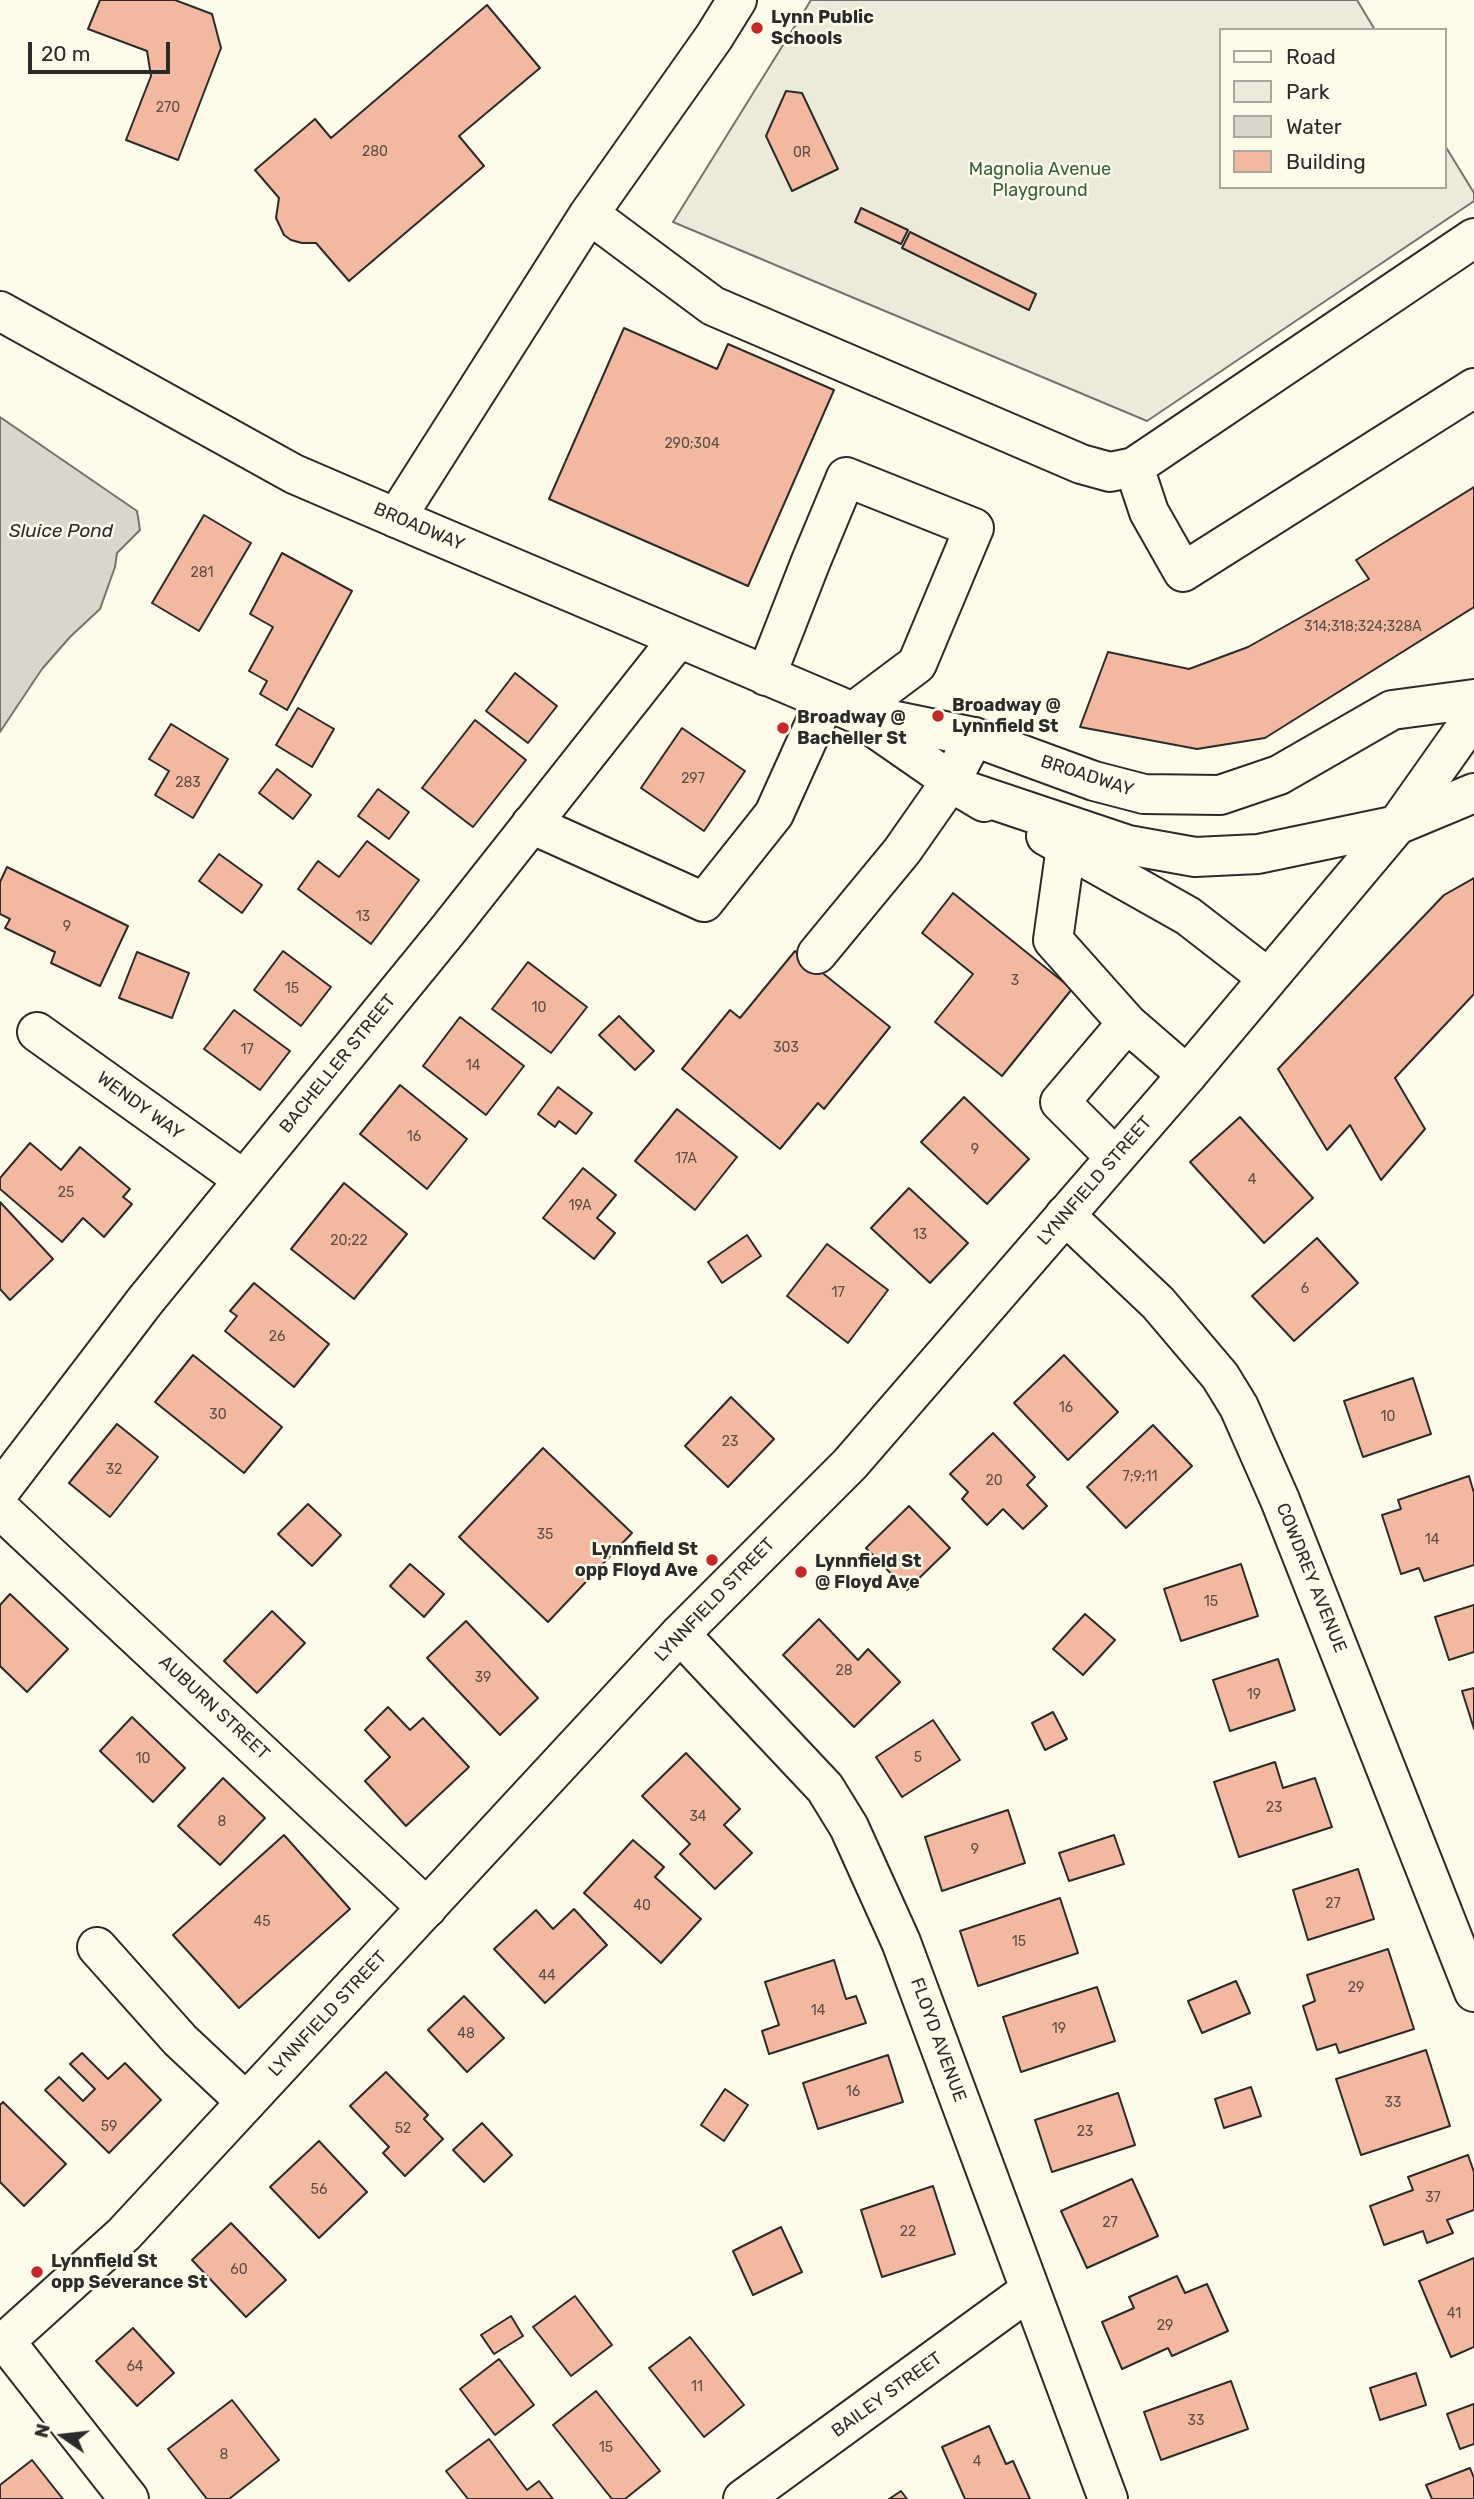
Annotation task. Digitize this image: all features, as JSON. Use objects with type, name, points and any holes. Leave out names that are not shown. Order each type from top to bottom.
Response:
[{"type":"main road","points":[[396,518],[589,214],[714,37],[737,0]]},
{"type":"main road","points":[[589,214],[713,306],[1081,464],[1110,472],[1134,467],[1474,238]]},
{"type":"main road","name":"BROADWAY","points":[[0,311],[294,474],[396,518],[839,707],[974,737],[1094,781],[1144,794],[1220,794],[1279,775],[1392,710],[1474,699]]},
{"type":"main road","points":[[1134,467],[1149,512],[1183,572],[1474,388]]},
{"type":"main road","points":[[531,824],[704,902],[774,814],[839,707],[917,664],[974,528],[846,477],[766,676]]},
{"type":"main road","name":"BACHELLER STREET","points":[[0,1491],[145,1301],[678,639]]},
{"type":"main road","name":"BROADWAY","points":[[839,707],[957,786],[1188,916],[1268,978]]},
{"type":"main road","points":[[1396,825],[1474,716]]},
{"type":"main road","points":[[817,954],[957,786],[974,737]]},
{"type":"main road","name":"BROADWAY","points":[[957,786],[1128,845],[1195,856],[1258,854],[1396,825],[1474,793]]},
{"type":"main road","name":"LYNNFIELD STREET","points":[[3,2343],[124,2234],[680,1634],[850,1464],[1187,1075],[1396,825]]},
{"type":"main road","points":[[1066,847],[1053,940],[1127,1023],[1187,1075]]},
{"type":"main road","points":[[1115,1157],[1060,1102],[1127,1023]]},
{"type":"main road","name":"WENDY WAY","points":[[37,1032],[244,1180]]},
{"type":"main road","name":"COWDREY AVENUE","points":[[1066,1215],[1158,1303],[1220,1376],[1239,1407],[1285,1512],[1474,1992]]},
{"type":"main road","name":"AUBURN STREET","points":[[0,1509],[427,1908]]},
{"type":"main road","name":"FLOYD AVENUE","points":[[680,1634],[825,1788],[872,1872],[901,1942],[1108,2499]]},
{"type":"main road","points":[[97,1947],[180,2040],[246,2102]]},
{"type":"main road","name":"BAILEY STREET","points":[[743,2499],[1030,2290]]},
{"type":"main road","points":[[3,2343],[130,2499]]},
{"type":"green space","name":"Magnolia Avenue Playground","points":[[811,0],[1357,0],[1374,28],[1218,28],[1218,189],[1446,189],[1446,147],[1474,193],[1474,201],[1147,421],[673,222]]},
{"type":"water","name":"Sluice Pond","points":[[0,417],[137,511],[140,530],[117,553],[115,567],[100,609],[70,637],[42,669],[0,732]]},
{"type":"building","points":[[100,0],[175,0],[212,14],[221,48],[178,160],[126,140],[151,76],[147,51],[88,29]]},
{"type":"building","points":[[487,5],[540,68],[459,136],[484,166],[349,281],[316,243],[302,243],[284,235],[276,218],[279,198],[255,170],[315,119],[331,138]]},
{"type":"building","points":[[786,91],[802,93],[838,169],[792,191],[766,136]]},
{"type":"building","points":[[861,208],[908,230],[901,244],[855,222]]},
{"type":"building","points":[[910,232],[1036,294],[1029,310],[902,248]]},
{"type":"building","points":[[624,328],[717,369],[728,344],[834,390],[748,586],[549,499]]},
{"type":"building","points":[[1474,487],[1474,607],[1265,738],[1197,749],[1080,727],[1108,652],[1189,669],[1248,647],[1369,579],[1356,560]]},
{"type":"building","points":[[204,515],[251,543],[199,631],[152,603]]},
{"type":"building","points":[[282,553],[352,591],[287,710],[260,694],[267,681],[249,671],[273,627],[250,614]]},
{"type":"building","points":[[515,673],[557,706],[528,743],[486,711]]},
{"type":"building","points":[[298,708],[334,729],[312,767],[276,745]]},
{"type":"building","points":[[475,720],[526,760],[473,827],[422,788]]},
{"type":"building","points":[[171,724],[228,759],[193,818],[155,795],[169,771],[149,759]]},
{"type":"building","points":[[682,728],[745,771],[704,831],[641,788]]},
{"type":"building","points":[[277,769],[311,795],[293,819],[259,793]]},
{"type":"building","points":[[378,789],[409,812],[389,839],[358,816]]},
{"type":"building","points":[[367,841],[419,880],[371,944],[298,889],[318,861],[339,877]]},
{"type":"building","points":[[219,854],[262,885],[242,913],[199,881]]},
{"type":"building","points":[[7,867],[128,926],[100,986],[51,963],[55,952],[5,928],[10,919],[0,914],[0,882]]},
{"type":"building","points":[[1474,878],[1474,994],[1395,1078],[1425,1129],[1381,1180],[1350,1125],[1327,1150],[1278,1069],[1444,895]]},
{"type":"building","points":[[953,893],[1072,989],[1002,1076],[935,1022],[973,974],[922,933]]},
{"type":"building","points":[[283,951],[331,987],[301,1026],[254,990]]},
{"type":"building","points":[[795,951],[890,1027],[824,1109],[818,1103],[780,1149],[682,1069],[730,1010],[740,1018]]},
{"type":"building","points":[[137,952],[189,973],[172,1018],[119,998]]},
{"type":"building","points":[[528,962],[587,1007],[551,1053],[492,1009]]},
{"type":"building","points":[[234,1010],[290,1051],[260,1090],[204,1049]]},
{"type":"building","points":[[619,1016],[654,1051],[635,1070],[599,1035]]},
{"type":"building","points":[[460,1017],[524,1066],[486,1115],[423,1066]]},
{"type":"building","points":[[400,1085],[467,1139],[427,1189],[360,1134]]},
{"type":"building","points":[[558,1087],[592,1113],[576,1134],[559,1121],[555,1127],[538,1114]]},
{"type":"building","points":[[964,1097],[1029,1159],[987,1204],[921,1142]]},
{"type":"building","points":[[677,1109],[737,1157],[695,1210],[635,1161]]},
{"type":"building","points":[[1240,1117],[1313,1198],[1264,1243],[1190,1162]]},
{"type":"building","points":[[30,1143],[61,1170],[80,1147],[130,1189],[123,1197],[132,1204],[104,1237],[83,1218],[62,1242],[0,1189],[0,1178]]},
{"type":"building","points":[[583,1168],[616,1195],[597,1218],[615,1233],[594,1259],[543,1218]]},
{"type":"building","points":[[344,1183],[407,1234],[354,1299],[291,1249]]},
{"type":"building","points":[[909,1188],[968,1243],[930,1283],[871,1228]]},
{"type":"building","points":[[0,1202],[53,1259],[10,1300],[0,1289]]},
{"type":"building","points":[[747,1235],[761,1256],[722,1283],[708,1262]]},
{"type":"building","points":[[1317,1238],[1358,1283],[1294,1341],[1252,1296]]},
{"type":"building","points":[[827,1244],[888,1290],[848,1343],[787,1296]]},
{"type":"building","points":[[254,1283],[329,1344],[294,1387],[225,1331],[237,1316],[230,1311]]},
{"type":"building","points":[[193,1355],[282,1427],[244,1473],[155,1402]]},
{"type":"building","points":[[1064,1355],[1118,1412],[1068,1460],[1014,1403]]},
{"type":"building","points":[[1413,1378],[1431,1434],[1363,1457],[1344,1401]]},
{"type":"building","points":[[731,1397],[774,1439],[728,1487],[685,1446]]},
{"type":"building","points":[[117,1424],[158,1457],[110,1517],[69,1483]]},
{"type":"building","points":[[1153,1425],[1192,1466],[1126,1528],[1087,1487]]},
{"type":"building","points":[[993,1433],[1035,1477],[1027,1485],[1047,1506],[1023,1529],[1003,1509],[987,1525],[962,1499],[968,1492],[950,1474]]},
{"type":"building","points":[[543,1448],[632,1533],[548,1622],[459,1537]]},
{"type":"building","points":[[1469,1476],[1474,1493],[1474,1565],[1424,1581],[1419,1568],[1401,1574],[1382,1515],[1401,1509],[1398,1500]]},
{"type":"building","points":[[308,1504],[341,1535],[312,1566],[278,1534]]},
{"type":"building","points":[[909,1506],[950,1548],[907,1590],[866,1548]]},
{"type":"building","points":[[410,1564],[444,1594],[424,1617],[390,1586]]},
{"type":"building","points":[[1241,1564],[1258,1616],[1181,1641],[1164,1589]]},
{"type":"building","points":[[10,1594],[68,1649],[27,1692],[0,1666],[0,1605]]},
{"type":"building","points":[[1474,1605],[1474,1652],[1449,1660],[1435,1617]]},
{"type":"building","points":[[272,1611],[305,1643],[257,1693],[224,1661]]},
{"type":"building","points":[[1085,1614],[1115,1640],[1083,1675],[1053,1649]]},
{"type":"building","points":[[819,1619],[858,1660],[868,1649],[900,1682],[854,1727],[783,1655]]},
{"type":"building","points":[[466,1621],[538,1698],[500,1735],[427,1658]]},
{"type":"building","points":[[1278,1659],[1295,1710],[1230,1731],[1213,1680]]},
{"type":"building","points":[[1474,1688],[1474,1729],[1462,1691]]},
{"type":"building","points":[[388,1707],[410,1730],[423,1718],[469,1767],[406,1826],[365,1781],[390,1757],[365,1730]]},
{"type":"building","points":[[1053,1712],[1067,1739],[1045,1750],[1032,1723]]},
{"type":"building","points":[[132,1717],[185,1768],[153,1802],[100,1751]]},
{"type":"building","points":[[933,1720],[960,1760],[902,1797],[876,1757]]},
{"type":"building","points":[[686,1753],[740,1809],[724,1825],[752,1853],[715,1889],[680,1854],[690,1844],[642,1796]]},
{"type":"building","points":[[1275,1762],[1283,1788],[1315,1778],[1332,1827],[1239,1857],[1214,1782]]},
{"type":"building","points":[[223,1778],[265,1818],[220,1865],[178,1826]]},
{"type":"building","points":[[1008,1810],[1025,1863],[942,1891],[925,1837]]},
{"type":"building","points":[[284,1835],[350,1909],[239,2008],[173,1935]]},
{"type":"building","points":[[1114,1835],[1124,1864],[1069,1881],[1059,1853]]},
{"type":"building","points":[[633,1840],[664,1867],[655,1877],[701,1919],[661,1963],[584,1893]]},
{"type":"building","points":[[1358,1869],[1374,1919],[1308,1940],[1293,1890]]},
{"type":"building","points":[[1060,1898],[1078,1953],[978,1986],[960,1931]]},
{"type":"building","points":[[574,1909],[607,1945],[545,2003],[494,1949],[536,1910],[553,1929]]},
{"type":"building","points":[[1388,1949],[1414,2029],[1339,2053],[1336,2044],[1317,2050],[1303,2006],[1315,2001],[1307,1975]]},
{"type":"building","points":[[834,1960],[846,1999],[856,1996],[866,2023],[769,2054],[762,2031],[779,2025],[765,1982]]},
{"type":"building","points":[[1236,1981],[1250,2013],[1202,2033],[1188,2001]]},
{"type":"building","points":[[1097,1987],[1115,2041],[1021,2072],[1003,2017]]},
{"type":"building","points":[[464,1996],[504,2038],[467,2072],[428,2030]]},
{"type":"building","points":[[1426,2050],[1450,2126],[1361,2155],[1336,2079]]},
{"type":"building","points":[[82,2053],[108,2079],[125,2063],[161,2100],[109,2153],[45,2090],[59,2077],[83,2101],[95,2089],[70,2064]]},
{"type":"building","points":[[888,2055],[903,2102],[818,2129],[803,2083]]},
{"type":"building","points":[[386,2072],[428,2115],[424,2119],[443,2139],[405,2176],[383,2153],[389,2147],[350,2106]]},
{"type":"building","points":[[1251,2087],[1261,2116],[1224,2128],[1215,2099]]},
{"type":"building","points":[[725,2089],[748,2105],[724,2141],[701,2125]]},
{"type":"building","points":[[1118,2093],[1135,2145],[1052,2172],[1035,2120]]},
{"type":"building","points":[[3,2102],[66,2164],[24,2206],[0,2182],[0,2105]]},
{"type":"building","points":[[482,2123],[512,2155],[484,2182],[453,2150]]},
{"type":"building","points":[[319,2141],[367,2192],[319,2238],[270,2187]]},
{"type":"building","points":[[1468,2155],[1474,2172],[1474,2210],[1447,2220],[1453,2233],[1427,2243],[1423,2231],[1384,2245],[1370,2206],[1413,2190],[1408,2177]]},
{"type":"building","points":[[1132,2179],[1158,2236],[1087,2268],[1061,2211]]},
{"type":"building","points":[[933,2186],[955,2254],[882,2277],[861,2210]]},
{"type":"building","points":[[231,2223],[286,2280],[246,2317],[192,2260]]},
{"type":"building","points":[[781,2227],[802,2272],[753,2295],[733,2251]]},
{"type":"building","points":[[1474,2258],[1474,2347],[1451,2357],[1419,2281]]},
{"type":"building","points":[[1177,2276],[1185,2293],[1207,2284],[1228,2331],[1172,2356],[1168,2348],[1122,2369],[1102,2322],[1134,2308],[1129,2297]]},
{"type":"building","points":[[575,2296],[612,2345],[571,2376],[533,2327]]},
{"type":"building","points":[[511,2316],[523,2336],[494,2354],[481,2335]]},
{"type":"building","points":[[133,2328],[174,2373],[137,2406],[96,2361]]},
{"type":"building","points":[[690,2337],[744,2405],[704,2437],[649,2368]]},
{"type":"building","points":[[499,2359],[534,2405],[495,2435],[460,2389]]},
{"type":"building","points":[[1416,2373],[1426,2405],[1380,2420],[1370,2388]]},
{"type":"building","points":[[1231,2381],[1248,2429],[1161,2460],[1144,2412]]},
{"type":"building","points":[[596,2391],[660,2471],[625,2499],[612,2499],[553,2425]]},
{"type":"building","points":[[232,2400],[279,2460],[229,2499],[207,2499],[168,2449]]},
{"type":"building","points":[[1474,2404],[1474,2444],[1460,2449],[1447,2414]]},
{"type":"building","points":[[989,2426],[1006,2464],[1013,2461],[1030,2499],[965,2499],[942,2447]]},
{"type":"building","points":[[489,2439],[527,2490],[539,2481],[553,2499],[468,2499],[446,2471]]},
{"type":"building","points":[[32,2460],[63,2499],[0,2499],[0,2485]]},
{"type":"building","points":[[1470,2468],[1474,2478],[1474,2499],[1432,2499],[1426,2485]]},
{"type":"building","points":[[901,2491],[907,2499],[889,2499]]},
{"type":"place","name":"Lynn Public Schools","points":[[757,28]]},
{"type":"place","name":"Broadway @ Lynnfield St","points":[[938,716]]},
{"type":"place","name":"Broadway @ Bacheller St","points":[[783,728]]},
{"type":"place","name":"Lynnfield St opp Floyd Ave","points":[[712,1560]]},
{"type":"place","name":"Lynnfield St @ Floyd Ave","points":[[801,1572]]},
{"type":"place","name":"Lynnfield St opp Severance St","points":[[37,2272]]}]
